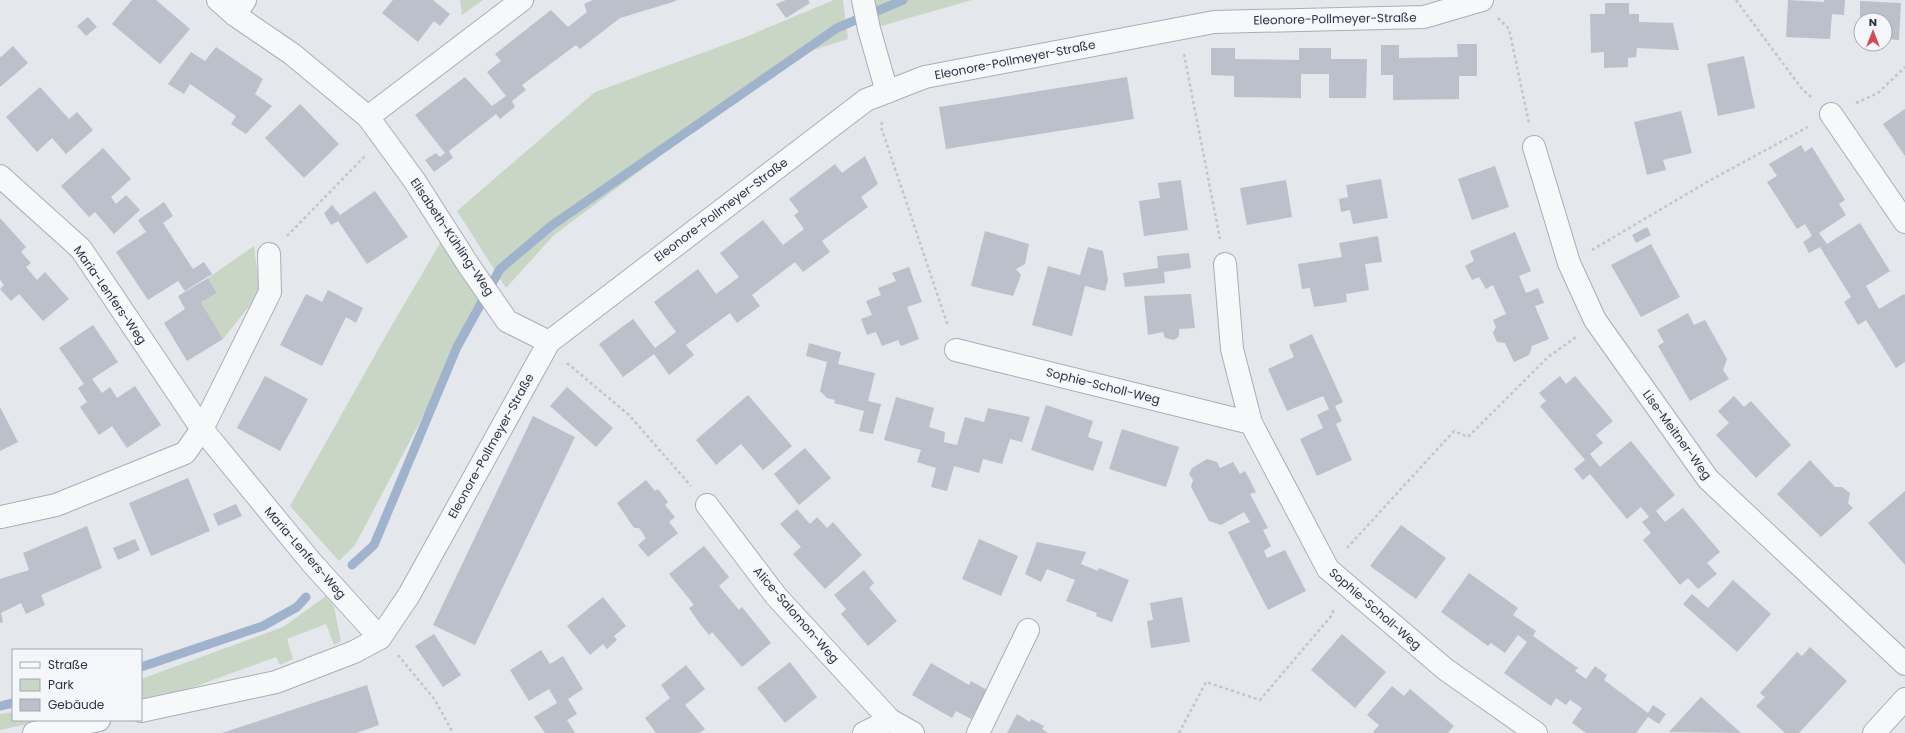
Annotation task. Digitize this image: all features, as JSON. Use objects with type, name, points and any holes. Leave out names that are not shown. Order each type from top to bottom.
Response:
[{"type":"street","name":"Elisabeth-Kühling-Weg","points":[[218,0],[240,8],[368,118],[414,180],[469,266],[507,321],[549,342]]},
{"type":"street","points":[[368,118],[522,0]]},
{"type":"street","points":[[863,0],[869,30],[886,92]]},
{"type":"street","name":"Eleonore-Pollmeyer-Straße","points":[[142,711],[276,682],[354,652],[380,638],[409,595],[549,342],[866,100],[925,77],[1214,22],[1424,17],[1482,0]]},
{"type":"street","points":[[1831,114],[1905,222]]},
{"type":"street","name":"Lise-Meitner-Weg","points":[[1534,148],[1569,263],[1596,320],[1708,480],[1905,664]]},
{"type":"street","name":"Maria-Lenfers-Weg","points":[[0,176],[81,249],[202,429],[312,563],[380,638]]},
{"type":"street","points":[[1,517],[56,505],[185,453],[202,429],[270,292],[269,254]]},
{"type":"street","name":"Sophie-Scholl-Weg","points":[[1224,264],[1232,349],[1251,423],[1336,576],[1445,669],[1536,733]]},
{"type":"street","name":"Sophie-Scholl-Weg","points":[[956,350],[1251,423]]},
{"type":"street","name":"Alice-Salomon-Weg","points":[[707,505],[776,596],[890,720],[913,733]]},
{"type":"street","points":[[978,733],[1028,630]]},
{"type":"street","points":[[1874,733],[1905,699]]},
{"type":"street","points":[[864,733],[890,720]]},
{"type":"street","points":[[34,733],[94,721]]},
{"type":"path","points":[[1482,0],[1509,30],[1534,148]]},
{"type":"path","points":[[1736,0],[1802,89],[1831,114]]},
{"type":"path","points":[[1178,29],[1188,71],[1224,264]]},
{"type":"path","points":[[1569,263],[1708,182],[1831,114],[1878,93],[1905,67]]},
{"type":"path","points":[[886,92],[881,126],[956,350]]},
{"type":"path","points":[[269,254],[366,155],[368,118]]},
{"type":"path","points":[[1179,733],[1206,682],[1260,700],[1332,615],[1336,576],[1454,432],[1468,437],[1548,357],[1596,320]]},
{"type":"path","points":[[549,342],[555,352],[629,415],[707,505]]},
{"type":"path","points":[[380,638],[395,652],[435,700],[453,733]]},
{"type":"green space","points":[[460,0],[483,0],[462,15]]},
{"type":"green space","points":[[834,0],[843,0],[848,39],[794,56],[554,235],[506,288],[457,211],[595,92],[743,38]]},
{"type":"green space","points":[[869,0],[972,0],[874,28]]},
{"type":"green space","points":[[442,240],[483,303],[355,545],[339,561],[290,506],[388,332]]},
{"type":"green space","points":[[254,246],[260,293],[223,339],[201,302],[217,293],[208,278]]},
{"type":"green space","points":[[326,596],[334,607],[341,641],[334,645],[326,624],[287,639],[293,659],[280,665],[276,657],[172,695],[171,692],[142,699],[142,679],[283,627]]},
{"type":"green space","points":[[12,712],[12,721],[40,721],[0,730],[0,714]]},
{"type":"building","points":[[132,0],[156,0],[190,29],[160,64],[112,24]]},
{"type":"building","points":[[393,0],[433,0],[450,14],[440,26],[434,21],[418,42],[382,13]]},
{"type":"building","points":[[593,0],[676,1],[620,18],[580,49],[576,45],[522,85],[526,90],[512,101],[515,107],[500,119],[496,114],[449,151],[453,158],[434,172],[425,160],[436,153],[440,157],[445,153],[415,115],[465,77],[492,106],[506,96],[487,72],[501,61],[495,54],[551,10],[568,27],[587,12],[584,4]]},
{"type":"building","points":[[786,0],[808,0],[810,3],[786,18],[776,4]]},
{"type":"building","points":[[1788,0],[1824,2],[1824,0],[1845,0],[1844,15],[1832,14],[1830,39],[1786,37]]},
{"type":"building","points":[[1860,1],[1901,3],[1899,40],[1893,40],[1893,12],[1860,12]]},
{"type":"building","points":[[1605,3],[1629,3],[1629,14],[1639,14],[1639,22],[1673,23],[1679,50],[1637,48],[1636,57],[1628,58],[1628,67],[1604,68],[1604,52],[1591,53],[1590,14],[1605,14]]},
{"type":"building","points":[[88,17],[97,27],[86,36],[77,26]]},
{"type":"building","points":[[1457,44],[1477,44],[1477,76],[1459,76],[1459,99],[1393,100],[1393,75],[1381,75],[1381,45],[1399,45],[1399,58],[1458,57]]},
{"type":"building","points":[[13,46],[28,63],[0,87],[0,56],[1,57]]},
{"type":"building","points":[[216,47],[263,79],[255,94],[272,106],[246,134],[231,124],[236,116],[190,84],[184,94],[168,84],[191,52],[205,61]]},
{"type":"building","points":[[1211,48],[1235,48],[1235,59],[1299,60],[1299,48],[1331,48],[1331,59],[1367,59],[1366,98],[1329,98],[1329,74],[1301,74],[1301,98],[1234,97],[1234,76],[1211,75]]},
{"type":"building","points":[[1744,56],[1755,108],[1718,116],[1707,64]]},
{"type":"building","points":[[1127,77],[1134,119],[946,149],[939,107]]},
{"type":"building","points":[[40,87],[69,119],[77,112],[93,130],[66,154],[52,138],[37,152],[6,117]]},
{"type":"building","points":[[300,104],[339,144],[304,178],[265,138]]},
{"type":"building","points":[[1905,109],[1905,156],[1883,124]]},
{"type":"building","points":[[1681,111],[1692,153],[1663,160],[1666,170],[1647,175],[1634,122]]},
{"type":"building","points":[[1801,145],[1805,152],[1812,147],[1845,200],[1839,204],[1846,215],[1819,233],[1827,244],[1860,223],[1890,271],[1866,286],[1879,309],[1904,294],[1905,295],[1905,362],[1896,368],[1866,320],[1858,325],[1844,302],[1851,297],[1820,247],[1809,253],[1803,242],[1812,236],[1805,224],[1797,229],[1767,182],[1777,176],[1769,164]]},
{"type":"building","points":[[103,148],[131,179],[111,197],[116,204],[126,195],[140,210],[114,234],[95,212],[89,217],[61,186]]},
{"type":"building","points":[[865,156],[878,184],[861,197],[868,207],[822,241],[830,252],[803,272],[795,262],[752,295],[760,306],[737,323],[730,313],[686,345],[694,355],[669,375],[654,354],[623,377],[599,344],[633,319],[655,348],[676,332],[654,302],[698,269],[716,294],[739,277],[720,253],[763,220],[783,245],[804,229],[794,215],[799,212],[789,199],[835,164],[842,173]]},
{"type":"building","points":[[1495,166],[1509,207],[1472,220],[1458,179]]},
{"type":"building","points":[[1381,179],[1388,218],[1353,224],[1350,210],[1341,212],[1339,199],[1348,197],[1346,185]]},
{"type":"building","points":[[1181,180],[1188,230],[1144,236],[1139,201],[1160,198],[1158,183]]},
{"type":"building","points":[[1286,180],[1292,217],[1247,225],[1240,188]]},
{"type":"building","points":[[375,191],[408,237],[367,264],[338,221],[331,225],[324,213],[332,205],[340,215]]},
{"type":"building","points":[[164,202],[173,216],[163,223],[193,269],[204,262],[212,274],[185,291],[178,281],[148,300],[116,252],[146,232],[138,220]]},
{"type":"building","points":[[0,218],[26,247],[21,252],[31,263],[26,267],[37,280],[45,272],[69,299],[43,321],[19,294],[11,301],[0,289],[4,285],[0,280]]},
{"type":"building","points":[[1647,227],[1651,235],[1636,243],[1632,235]]},
{"type":"building","points":[[985,231],[1029,244],[1025,264],[1016,269],[1021,275],[1013,296],[971,286]]},
{"type":"building","points":[[1515,232],[1531,271],[1519,276],[1526,293],[1538,288],[1544,303],[1535,306],[1549,339],[1532,346],[1529,355],[1514,362],[1505,343],[1497,342],[1493,333],[1496,327],[1493,320],[1506,314],[1493,285],[1486,289],[1479,277],[1472,280],[1465,266],[1474,261],[1470,251]]},
{"type":"building","points":[[1378,236],[1382,262],[1365,264],[1369,290],[1346,294],[1347,302],[1314,307],[1310,288],[1302,289],[1298,264],[1342,257],[1339,243]]},
{"type":"building","points":[[1651,244],[1680,297],[1641,317],[1611,265]]},
{"type":"building","points":[[1088,247],[1103,251],[1108,280],[1105,291],[1085,286],[1072,336],[1032,325],[1048,266],[1080,275]]},
{"type":"building","points":[[1189,253],[1191,268],[1164,272],[1165,283],[1125,287],[1123,273],[1158,268],[1157,256]]},
{"type":"building","points":[[909,267],[922,302],[907,307],[919,339],[901,346],[898,340],[882,346],[876,332],[867,335],[861,319],[872,315],[866,301],[881,295],[878,288],[896,281],[892,273]]},
{"type":"building","points":[[208,278],[217,293],[201,302],[223,339],[187,361],[164,323],[185,309],[178,296]]},
{"type":"building","points":[[328,290],[363,308],[356,323],[346,317],[322,366],[280,345],[306,294],[322,302]]},
{"type":"building","points":[[1191,294],[1195,328],[1179,329],[1179,336],[1174,340],[1165,338],[1163,332],[1148,335],[1144,296]]},
{"type":"building","points":[[1688,313],[1694,325],[1705,320],[1727,359],[1723,370],[1729,379],[1690,401],[1658,346],[1664,342],[1657,330]]},
{"type":"building","points":[[93,325],[118,362],[92,379],[102,393],[110,387],[117,398],[135,386],[161,425],[127,448],[112,426],[99,435],[80,407],[87,402],[78,388],[84,384],[59,348]]},
{"type":"building","points":[[1312,334],[1343,402],[1335,406],[1342,421],[1336,424],[1352,460],[1317,476],[1300,439],[1323,428],[1317,415],[1329,409],[1323,396],[1287,411],[1268,369],[1294,357],[1289,345]]},
{"type":"building","points":[[809,343],[841,352],[838,364],[875,373],[868,401],[881,404],[873,434],[859,431],[864,411],[834,403],[835,400],[827,398],[820,391],[827,362],[806,356]]},
{"type":"building","points":[[265,376],[308,399],[280,451],[237,428]]},
{"type":"building","points":[[1560,376],[1566,384],[1575,376],[1613,421],[1596,435],[1603,443],[1590,454],[1600,467],[1631,441],[1675,495],[1656,511],[1665,522],[1683,508],[1720,552],[1707,563],[1717,574],[1698,589],[1688,578],[1680,585],[1643,540],[1651,533],[1642,522],[1649,517],[1641,507],[1627,519],[1590,474],[1583,480],[1574,469],[1585,460],[1540,406],[1546,401],[1539,393]]},
{"type":"building","points":[[567,387],[613,428],[596,447],[550,406]]},
{"type":"building","points":[[748,395],[792,446],[763,470],[741,444],[716,465],[696,440]]},
{"type":"building","points":[[1734,396],[1744,407],[1751,401],[1791,445],[1756,478],[1716,435],[1729,423],[1718,411]]},
{"type":"building","points":[[896,397],[934,408],[929,427],[945,432],[944,442],[957,445],[965,417],[984,422],[988,408],[1030,417],[1022,442],[1010,439],[1002,464],[983,459],[979,473],[954,466],[947,491],[931,487],[936,468],[917,462],[921,450],[884,440]]},
{"type":"building","points":[[1046,405],[1093,421],[1088,437],[1103,442],[1093,471],[1031,450]]},
{"type":"building","points":[[0,407],[18,442],[0,451]]},
{"type":"building","points":[[533,416],[575,437],[475,645],[433,625]]},
{"type":"building","points":[[1122,429],[1179,447],[1166,487],[1109,469]]},
{"type":"building","points":[[805,448],[831,478],[799,505],[774,474]]},
{"type":"building","points":[[1207,459],[1217,462],[1220,468],[1233,462],[1240,474],[1245,471],[1256,492],[1250,494],[1268,528],[1263,530],[1271,546],[1264,551],[1267,558],[1285,550],[1306,591],[1268,610],[1228,532],[1250,522],[1244,512],[1221,525],[1209,521],[1191,487],[1193,480],[1189,474],[1192,468]]},
{"type":"building","points":[[1810,460],[1835,487],[1842,487],[1850,493],[1848,503],[1853,508],[1821,537],[1777,494]]},
{"type":"building","points":[[188,478],[210,531],[151,556],[129,503]]},
{"type":"building","points":[[646,480],[655,491],[658,489],[668,502],[665,505],[675,517],[669,522],[678,533],[648,557],[638,545],[646,538],[639,528],[634,528],[617,503]]},
{"type":"building","points":[[1905,491],[1905,565],[1868,523]]},
{"type":"building","points":[[236,504],[242,516],[218,526],[213,514]]},
{"type":"building","points":[[797,509],[810,524],[817,517],[827,528],[833,522],[862,555],[825,589],[793,554],[801,547],[780,524]]},
{"type":"building","points":[[1401,525],[1446,558],[1416,599],[1370,566]]},
{"type":"building","points":[[87,526],[102,568],[41,595],[45,605],[26,614],[21,603],[1,613],[3,622],[0,623],[0,579],[29,570],[23,553]]},
{"type":"building","points":[[135,539],[140,550],[118,560],[113,548]]},
{"type":"building","points":[[979,539],[1018,556],[1001,596],[962,579]]},
{"type":"building","points":[[1037,542],[1086,552],[1081,564],[1098,571],[1099,568],[1129,580],[1112,622],[1096,616],[1097,613],[1066,601],[1075,580],[1047,569],[1041,582],[1025,574]]},
{"type":"building","points":[[704,546],[729,577],[719,586],[739,610],[742,607],[771,643],[742,667],[712,632],[709,635],[700,624],[689,608],[694,605],[669,574]]},
{"type":"building","points":[[864,570],[874,583],[869,588],[897,621],[868,646],[841,614],[846,609],[834,595]]},
{"type":"building","points":[[1469,573],[1518,608],[1513,615],[1536,631],[1533,636],[1578,668],[1575,671],[1586,679],[1595,666],[1607,675],[1604,680],[1648,713],[1653,705],[1666,714],[1659,724],[1648,717],[1636,733],[1586,733],[1572,723],[1582,708],[1570,700],[1566,705],[1556,698],[1551,706],[1504,673],[1527,642],[1518,635],[1505,653],[1491,643],[1488,646],[1441,612]]},
{"type":"building","points":[[1733,580],[1771,614],[1737,652],[1683,604],[1692,594],[1708,608]]},
{"type":"building","points":[[603,597],[626,626],[614,636],[617,640],[607,649],[603,644],[590,655],[567,626]]},
{"type":"building","points":[[1182,597],[1190,642],[1151,648],[1147,621],[1153,620],[1150,603]]},
{"type":"building","points":[[434,634],[461,675],[443,687],[415,646]]},
{"type":"building","points":[[1342,634],[1386,672],[1355,708],[1311,670]]},
{"type":"building","points":[[1810,647],[1847,681],[1799,733],[1785,733],[1756,706],[1765,697],[1760,693],[1797,652],[1802,656]]},
{"type":"building","points":[[541,650],[550,664],[563,656],[583,689],[568,699],[577,714],[567,720],[575,733],[545,733],[534,717],[557,703],[549,689],[529,701],[510,670]]},
{"type":"building","points":[[790,662],[817,697],[785,723],[757,688]]},
{"type":"building","points":[[931,663],[969,685],[971,681],[987,690],[971,719],[956,711],[952,718],[912,695]]},
{"type":"building","points":[[686,665],[705,689],[685,705],[705,729],[699,733],[656,733],[645,718],[670,698],[661,685]]},
{"type":"building","points":[[367,685],[379,725],[356,733],[222,733]]},
{"type":"building","points":[[1392,686],[1404,696],[1410,689],[1454,726],[1448,733],[1373,732],[1379,725],[1367,715]]},
{"type":"building","points":[[1701,697],[1741,733],[1669,732]]},
{"type":"building","points":[[1017,714],[1030,722],[1031,719],[1044,726],[1042,729],[1048,733],[1007,733]]},
{"type":"waterway","points":[[352,565],[374,545],[457,347],[500,269],[551,226],[837,28],[903,0]]},
{"type":"waterway","points":[[142,667],[263,626],[297,607],[306,597]]},
{"type":"waterway","points":[[0,706],[12,703]]}]
